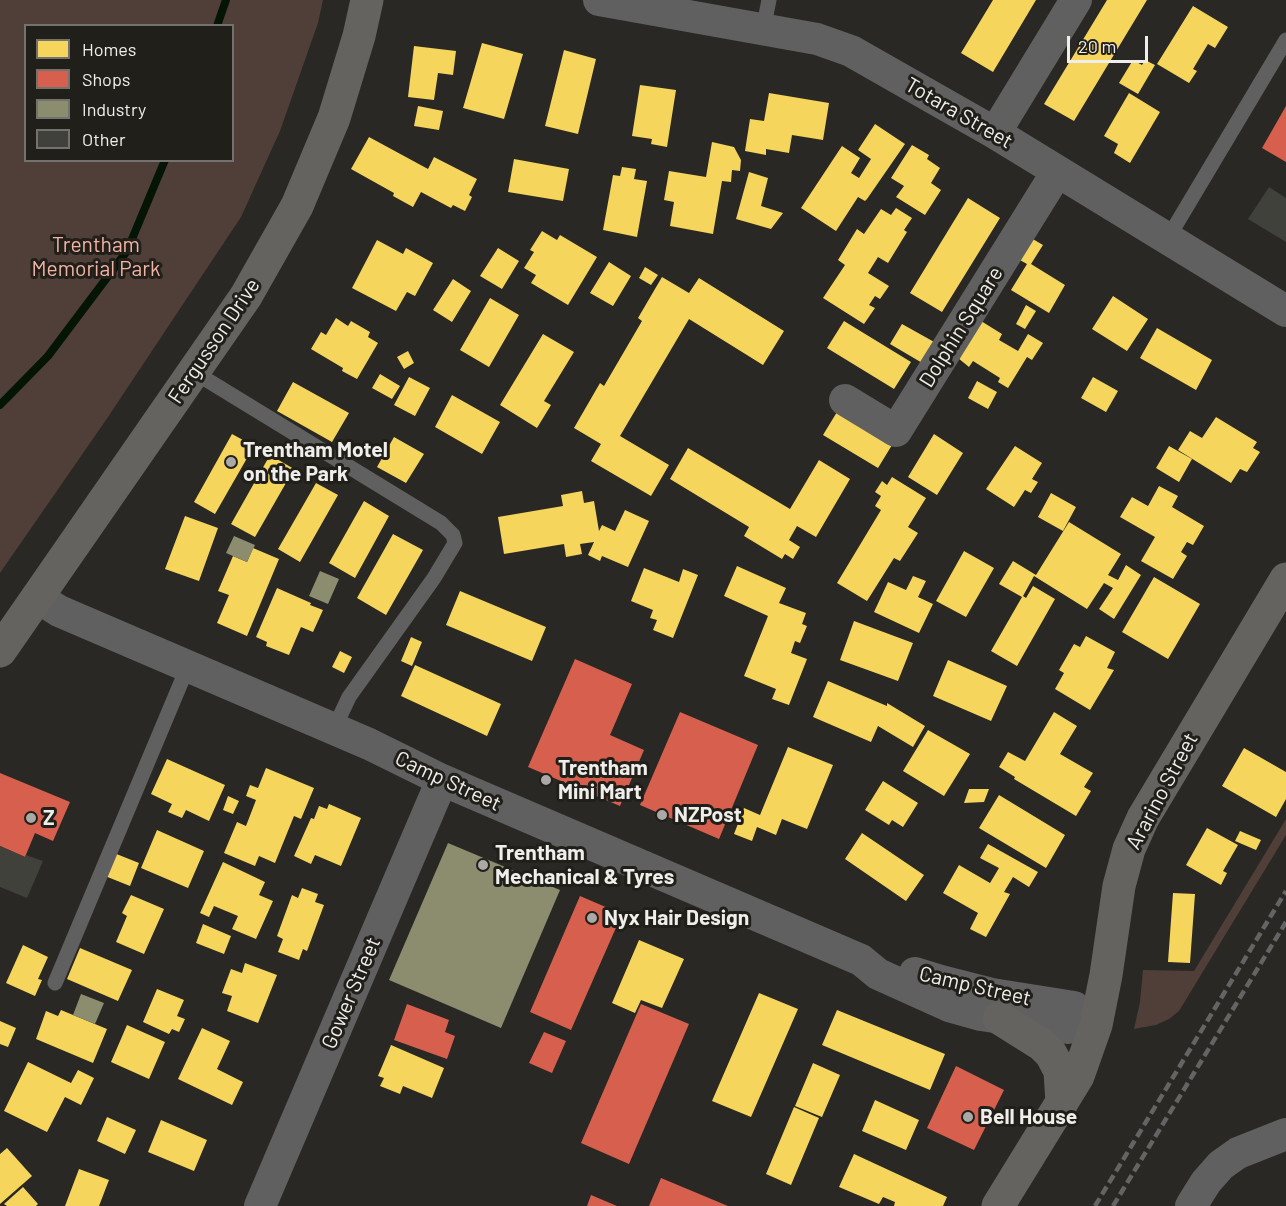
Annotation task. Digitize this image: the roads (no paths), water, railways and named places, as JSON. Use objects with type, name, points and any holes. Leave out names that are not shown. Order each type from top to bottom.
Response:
[{"type":"street","name":"Fergusson Drive","points":[[0,651],[246,296],[297,206],[334,118],[359,36],[367,0]]},
{"type":"street","name":"Totara Street","points":[[599,0],[817,39],[851,51],[994,133],[1286,311]]},
{"type":"street","points":[[994,133],[1076,0]]},
{"type":"street","name":"Dolphin Square","points":[[845,400],[896,431],[1057,172]]},
{"type":"street","name":"Ararino Street","points":[[998,1206],[1078,1076],[1089,1023],[1106,975],[1119,885],[1129,849],[1143,818],[1286,579]]},
{"type":"street","name":"Camp Street","points":[[37,597],[59,611],[334,729],[442,780],[861,960],[885,963],[992,994],[1074,1007],[1089,1023],[1068,1028],[999,1018],[949,1006],[878,974],[861,960]]},
{"type":"street","name":"Gower Street","points":[[260,1206],[442,780]]},
{"type":"street","points":[[999,1018],[1042,1045],[1051,1054],[1060,1071],[1062,1103]]},
{"type":"street","points":[[1191,1206],[1206,1182],[1221,1165],[1238,1154],[1286,1134]]},
{"type":"lane","points":[[763,30],[769,0]]},
{"type":"lane","points":[[1168,238],[1286,40]]},
{"type":"lane","points":[[194,372],[441,523],[453,535],[455,543],[434,578],[350,697],[334,729]]},
{"type":"lane","points":[[55,982],[188,666]]},
{"type":"waterway","points":[[218,24],[226,0]]},
{"type":"waterway","points":[[0,405],[48,356],[127,251],[164,162]]},
{"type":"railway","points":[[1095,1206],[1286,891]]},
{"type":"railway","points":[[1113,1206],[1286,922]]},
{"type":"place","name":"Trentham Motel on the Park","points":[[231,462]]},
{"type":"place","name":"Trentham Mini Mart","points":[[546,780]]},
{"type":"place","name":"NZPost","points":[[662,815]]},
{"type":"place","name":"Z","points":[[31,818]]},
{"type":"place","name":"Trentham Mechanical & Tyres","points":[[483,865]]},
{"type":"place","name":"Nyx Hair Design","points":[[592,918]]},
{"type":"place","name":"Bell House","points":[[968,1117]]},
{"type":"park label","name":"Trentham Memorial Park","points":[[96,257]]}]
